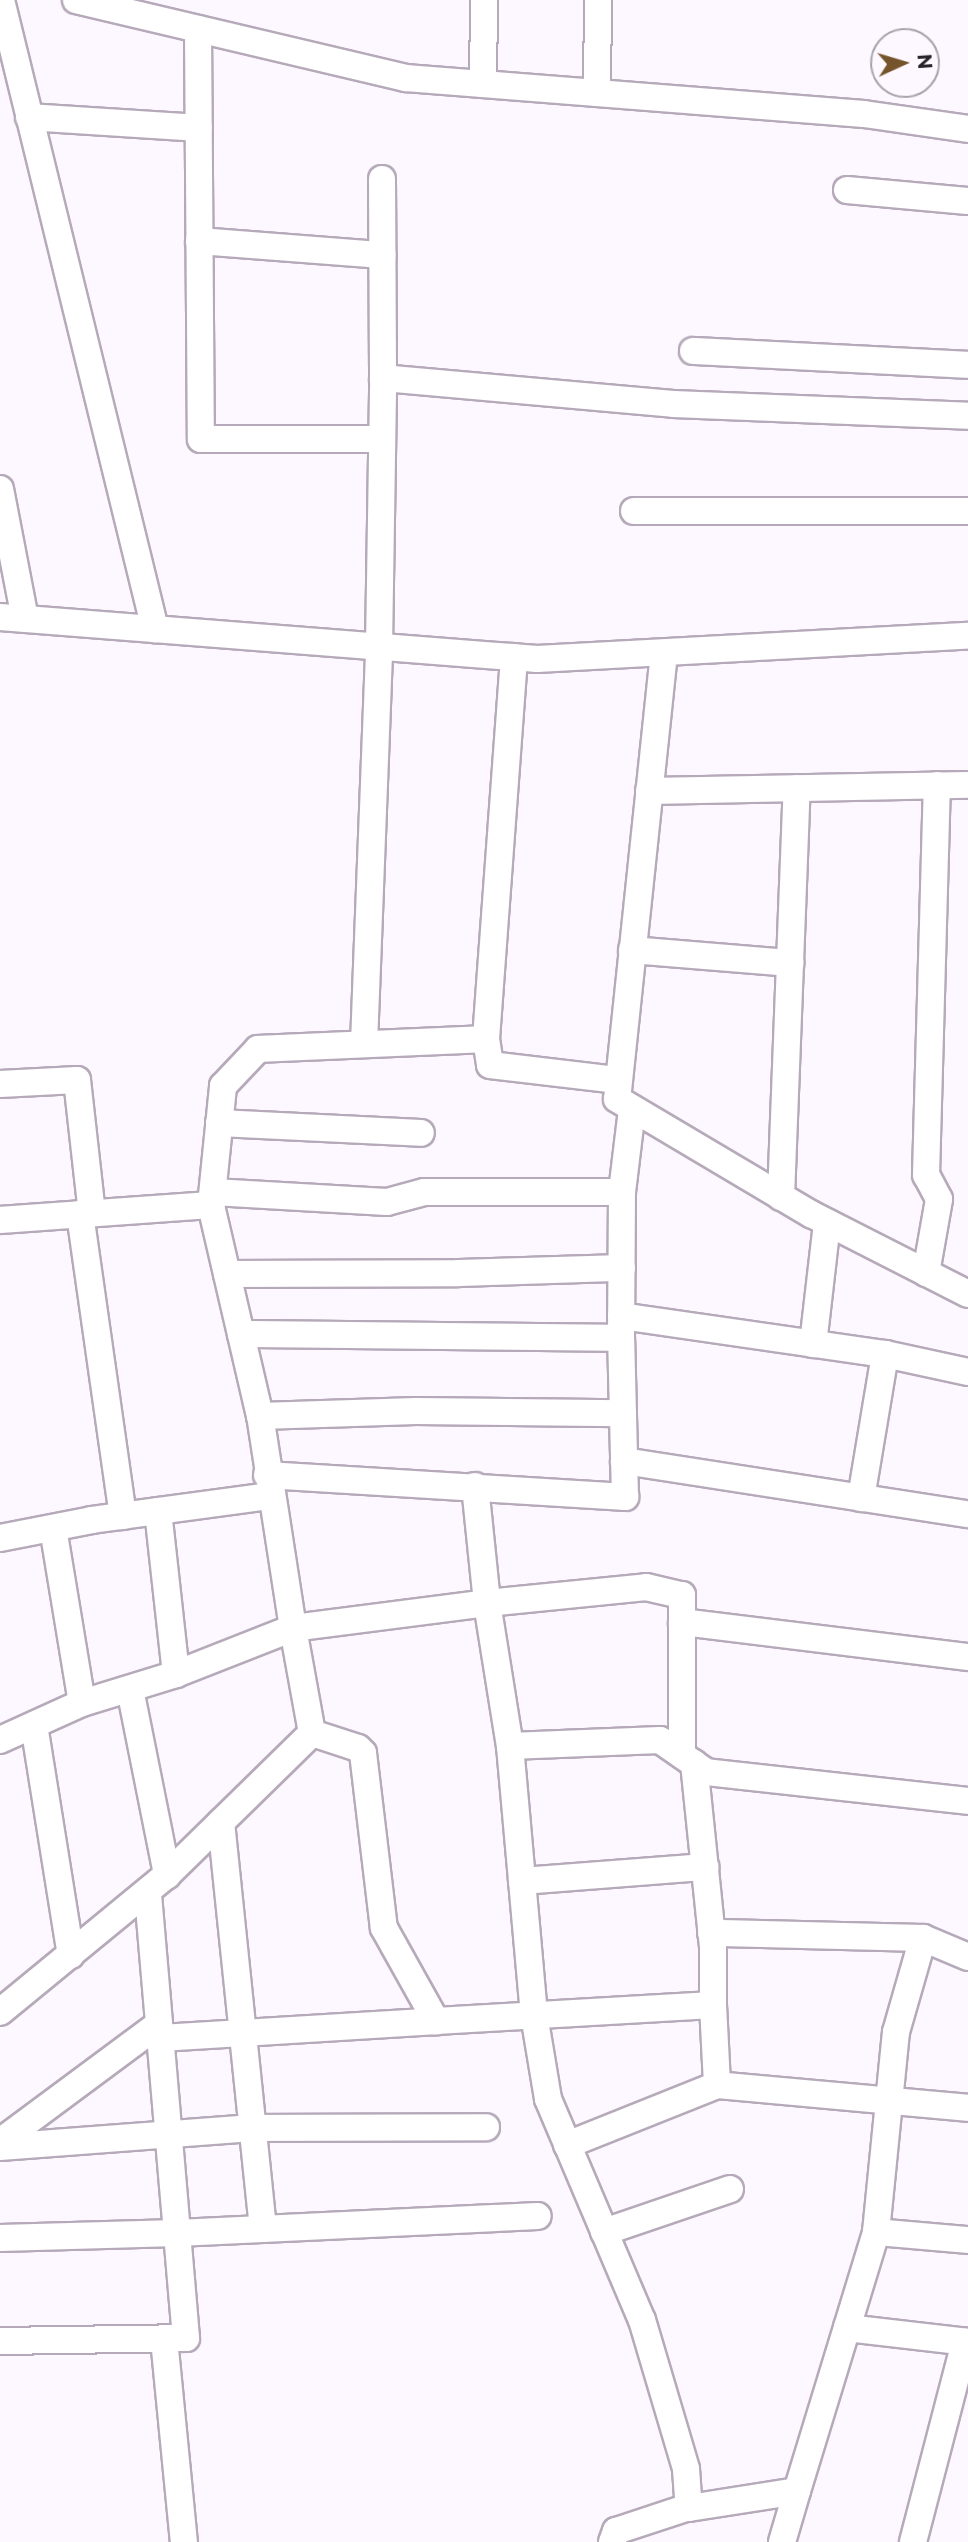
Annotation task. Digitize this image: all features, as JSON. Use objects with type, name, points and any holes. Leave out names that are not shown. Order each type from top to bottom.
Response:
[{"type":"street","points":[[1,0],[155,629]]},
{"type":"street","points":[[76,0],[406,78],[864,114],[968,129]]},
{"type":"street","points":[[483,84],[484,0]]},
{"type":"street","points":[[597,93],[598,0]]},
{"type":"street","points":[[198,29],[201,439],[382,439]]},
{"type":"street","points":[[29,117],[199,128]]},
{"type":"street","points":[[364,1044],[379,647],[383,377],[382,179]]},
{"type":"street","points":[[847,190],[968,201]]},
{"type":"street","points":[[200,241],[382,255]]},
{"type":"street","points":[[693,351],[968,365]]},
{"type":"street","points":[[383,377],[674,404],[968,416]]},
{"type":"street","points":[[0,489],[13,618],[537,659],[968,636]]},
{"type":"street","points":[[634,512],[968,511]]},
{"type":"street","points":[[664,653],[617,1099],[827,1223],[968,1294]]},
{"type":"street","points":[[514,657],[486,1038],[491,1065],[618,1080]]},
{"type":"street","points":[[926,1273],[939,1199],[926,1175],[937,785]]},
{"type":"street","points":[[649,791],[968,785]]},
{"type":"street","points":[[781,1196],[797,788]]},
{"type":"street","points":[[632,950],[790,963]]},
{"type":"street","points":[[312,1733],[269,1485],[260,1416],[212,1199],[223,1086],[258,1049],[486,1038]]},
{"type":"street","points":[[0,1084],[77,1080],[86,1214],[124,1516]]},
{"type":"street","points":[[0,1538],[158,1511],[269,1485],[475,1486],[625,1497],[621,1327],[622,1192],[632,1109]]},
{"type":"street","points":[[219,1123],[421,1133]]},
{"type":"street","points":[[0,1220],[86,1214],[212,1199],[387,1202],[424,1192],[622,1192]]},
{"type":"street","points":[[813,1344],[827,1223]]},
{"type":"street","points":[[227,1274],[459,1273],[622,1268]]},
{"type":"street","points":[[241,1334],[621,1327],[813,1344],[885,1354],[968,1372]]},
{"type":"street","points":[[861,1498],[885,1354]]},
{"type":"street","points":[[260,1416],[416,1411],[623,1413]]},
{"type":"street","points":[[624,1461],[968,1514]]},
{"type":"street","points":[[475,1486],[487,1604],[510,1746],[534,2015],[548,2099],[642,2320],[686,2469],[688,2507]]},
{"type":"street","points":[[158,1511],[176,1674]]},
{"type":"street","points":[[52,1528],[82,1703]]},
{"type":"street","points":[[0,1740],[82,1703],[176,1674],[293,1628],[646,1587],[682,1595],[688,1759],[705,1867],[711,1933],[717,2085]]},
{"type":"street","points":[[682,1622],[968,1657]]},
{"type":"street","points":[[0,2341],[186,2338],[160,2031],[158,1884],[130,1689]]},
{"type":"street","points":[[34,1725],[71,1955]]},
{"type":"street","points":[[0,2012],[158,1884],[312,1733]]},
{"type":"street","points":[[312,1733],[358,1748],[363,1754],[384,1928],[436,2021]]},
{"type":"street","points":[[510,1746],[660,1740],[706,1772],[968,1801]]},
{"type":"street","points":[[220,1822],[263,2229]]},
{"type":"street","points":[[522,1881],[705,1867]]},
{"type":"street","points":[[711,1933],[923,1938],[968,1956]]},
{"type":"street","points":[[782,2542],[877,2232],[896,2032],[923,1938]]},
{"type":"street","points":[[0,2142],[160,2031],[244,2031],[713,2005]]},
{"type":"street","points":[[567,2145],[717,2085],[968,2108]]},
{"type":"street","points":[[0,2147],[252,2128],[486,2127]]},
{"type":"street","points":[[604,2232],[730,2189]]},
{"type":"street","points":[[0,2238],[177,2233],[538,2216]]},
{"type":"street","points":[[877,2232],[968,2240]]},
{"type":"street","points":[[847,2328],[967,2342],[913,2542]]},
{"type":"street","points":[[164,2339],[184,2542]]},
{"type":"street","points":[[612,2542],[615,2531],[688,2507],[797,2491]]}]
